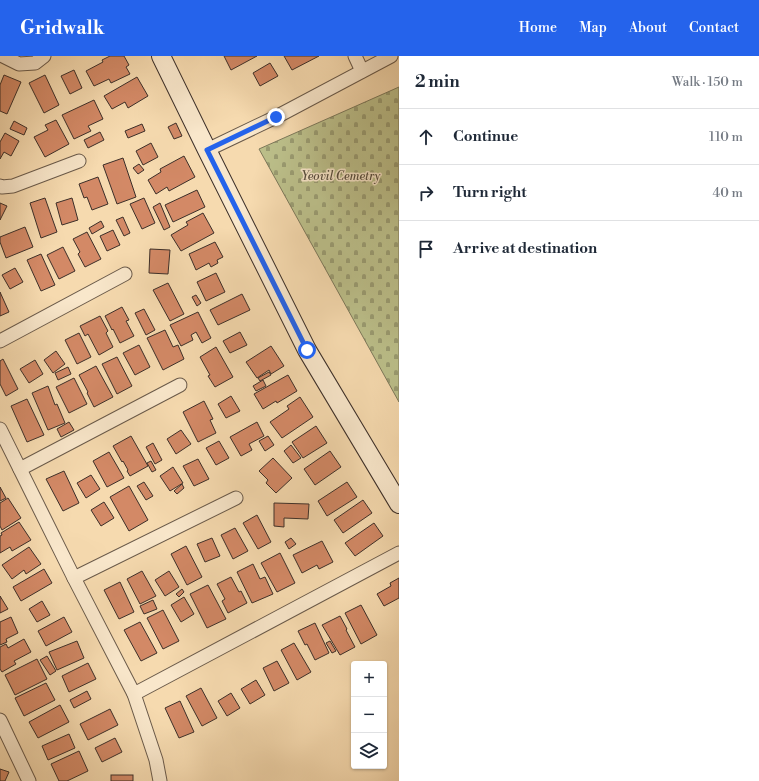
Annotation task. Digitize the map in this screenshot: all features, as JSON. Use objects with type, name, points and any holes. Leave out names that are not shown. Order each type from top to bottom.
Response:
[{"type":"street","points":[[3,56],[19,64],[35,63],[44,56]]},
{"type":"street","points":[[161,56],[307,350],[399,504]]},
{"type":"street","points":[[355,56],[362,71]]},
{"type":"street","points":[[207,150],[276,117],[391,56]]},
{"type":"street","points":[[0,186],[13,186],[78,161]]},
{"type":"street","points":[[0,341],[125,274]]},
{"type":"street","points":[[20,469],[180,385]]},
{"type":"street","points":[[0,429],[134,694],[156,760],[160,781]]},
{"type":"street","points":[[74,578],[236,498]]},
{"type":"street","points":[[134,694],[399,552]]},
{"type":"street","points":[[0,720],[29,781]]},
{"type":"green space","name":"Yeovil Cemetry","points":[[399,87],[399,402],[259,149]]},
{"type":"building","points":[[110,56],[124,56],[129,65],[126,67],[130,74],[111,83],[109,79],[94,86],[86,71],[103,62],[102,60]]},
{"type":"building","points":[[224,56],[257,56],[231,70]]},
{"type":"building","points":[[284,56],[319,56],[292,70]]},
{"type":"building","points":[[270,63],[278,76],[260,86],[253,73]]},
{"type":"building","points":[[74,70],[82,88],[70,94],[61,76]]},
{"type":"building","points":[[4,75],[21,82],[7,114],[0,111],[0,85]]},
{"type":"building","points":[[45,75],[59,105],[44,113],[29,83]]},
{"type":"building","points":[[137,77],[148,96],[128,108],[125,102],[112,109],[104,96]]},
{"type":"building","points":[[94,100],[103,119],[88,126],[91,131],[74,139],[62,115]]},
{"type":"building","points":[[56,120],[69,144],[45,157],[34,137],[48,130],[45,125]]},
{"type":"building","points":[[14,121],[27,128],[24,135],[10,129]]},
{"type":"building","points":[[176,123],[182,136],[174,139],[168,127]]},
{"type":"building","points":[[142,124],[145,131],[128,138],[125,131]]},
{"type":"building","points":[[100,132],[104,140],[88,148],[84,140]]},
{"type":"building","points":[[5,133],[19,141],[11,156],[4,152],[0,159],[0,142]]},
{"type":"building","points":[[151,143],[158,157],[143,165],[136,151]]},
{"type":"building","points":[[184,156],[195,177],[169,191],[167,187],[156,194],[148,180],[161,172],[160,169]]},
{"type":"building","points":[[123,158],[136,197],[117,204],[103,165]]},
{"type":"building","points":[[139,164],[144,170],[138,174],[133,168]]},
{"type":"building","points":[[98,177],[108,204],[92,210],[87,197],[84,198],[79,184]]},
{"type":"building","points":[[197,190],[205,207],[173,222],[165,205]]},
{"type":"building","points":[[45,198],[57,232],[41,238],[30,203]]},
{"type":"building","points":[[72,198],[78,220],[62,225],[56,203]]},
{"type":"building","points":[[144,198],[155,223],[142,229],[130,204]]},
{"type":"building","points":[[0,203],[7,206],[0,220]]},
{"type":"building","points":[[160,203],[170,227],[164,230],[153,207]]},
{"type":"building","points":[[203,213],[214,233],[181,251],[171,235],[188,225],[186,222]]},
{"type":"building","points":[[123,217],[130,233],[124,236],[116,220]]},
{"type":"building","points":[[101,221],[104,227],[92,234],[89,228]]},
{"type":"building","points":[[25,227],[33,247],[6,258],[0,242],[0,237]]},
{"type":"building","points":[[113,230],[120,245],[107,251],[100,236]]},
{"type":"building","points":[[87,232],[101,259],[85,267],[78,254],[80,252],[73,239]]},
{"type":"building","points":[[215,242],[223,257],[217,260],[218,263],[211,267],[209,263],[196,270],[189,254]]},
{"type":"building","points":[[63,247],[75,271],[59,279],[47,255]]},
{"type":"building","points":[[150,249],[170,250],[168,274],[149,273]]},
{"type":"building","points":[[41,254],[55,285],[41,291],[27,260]]},
{"type":"building","points":[[15,268],[23,282],[10,289],[2,275]]},
{"type":"building","points":[[216,273],[225,292],[206,301],[197,282]]},
{"type":"building","points":[[168,283],[184,314],[170,321],[153,290]]},
{"type":"building","points":[[0,292],[9,312],[0,316]]},
{"type":"building","points":[[242,294],[250,310],[218,325],[210,310]]},
{"type":"building","points":[[196,295],[201,303],[197,306],[192,297]]},
{"type":"building","points":[[122,307],[129,320],[126,321],[134,336],[120,343],[105,316]]},
{"type":"building","points":[[144,309],[155,330],[146,335],[135,313]]},
{"type":"building","points":[[198,312],[211,338],[202,343],[196,332],[191,335],[193,340],[181,346],[170,325]]},
{"type":"building","points":[[100,316],[108,331],[106,333],[113,347],[99,355],[88,334],[85,336],[80,326]]},
{"type":"building","points":[[165,330],[173,347],[178,345],[184,359],[163,370],[147,338]]},
{"type":"building","points":[[240,332],[247,345],[230,353],[223,341]]},
{"type":"building","points":[[79,333],[91,357],[77,364],[65,340]]},
{"type":"building","points":[[139,345],[150,367],[135,375],[123,353]]},
{"type":"building","points":[[271,346],[284,366],[271,374],[269,370],[257,378],[246,362]]},
{"type":"building","points":[[216,347],[233,377],[215,387],[208,376],[210,375],[200,357]]},
{"type":"building","points":[[56,351],[65,364],[53,373],[44,360]]},
{"type":"building","points":[[117,357],[132,386],[117,394],[102,364]]},
{"type":"building","points":[[3,359],[18,389],[6,396],[0,384],[0,361]]},
{"type":"building","points":[[35,360],[43,374],[29,383],[20,369]]},
{"type":"building","points":[[96,366],[113,397],[94,407],[79,375]]},
{"type":"building","points":[[68,367],[71,374],[58,380],[55,373]]},
{"type":"building","points":[[269,372],[271,375],[260,381],[258,378]]},
{"type":"building","points":[[288,375],[297,391],[277,403],[276,401],[263,409],[254,394]]},
{"type":"building","points":[[74,378],[87,404],[69,413],[56,387]]},
{"type":"building","points":[[263,380],[266,386],[256,391],[253,386]]},
{"type":"building","points":[[48,386],[55,405],[57,404],[65,423],[48,430],[32,393]]},
{"type":"building","points":[[231,396],[240,411],[226,418],[218,404]]},
{"type":"building","points":[[300,397],[313,417],[282,438],[270,422],[289,409],[287,406]]},
{"type":"building","points":[[27,399],[44,435],[27,442],[11,406]]},
{"type":"building","points":[[204,401],[213,419],[210,420],[216,433],[198,442],[183,412]]},
{"type":"building","points":[[69,422],[74,430],[61,437],[57,429]]},
{"type":"building","points":[[257,422],[264,436],[249,444],[252,450],[241,456],[230,437]]},
{"type":"building","points":[[316,426],[327,443],[303,458],[292,442]]},
{"type":"building","points":[[181,430],[191,444],[176,454],[167,439]]},
{"type":"building","points":[[131,436],[148,466],[130,476],[123,461],[122,462],[113,446]]},
{"type":"building","points":[[268,436],[274,445],[265,451],[259,441]]},
{"type":"building","points":[[219,441],[229,458],[216,465],[206,448]]},
{"type":"building","points":[[153,443],[162,460],[155,464],[146,447]]},
{"type":"building","points":[[291,445],[301,458],[293,463],[284,451]]},
{"type":"building","points":[[330,451],[341,467],[315,485],[304,469]]},
{"type":"building","points":[[109,452],[124,478],[107,487],[93,461]]},
{"type":"building","points":[[273,458],[292,478],[276,493],[266,483],[268,480],[259,471]]},
{"type":"building","points":[[198,459],[209,479],[194,486],[183,466]]},
{"type":"building","points":[[151,461],[156,470],[152,472],[147,463]]},
{"type":"building","points":[[173,467],[183,483],[170,491],[160,476]]},
{"type":"building","points":[[64,471],[79,503],[63,511],[46,479]]},
{"type":"building","points":[[91,475],[100,489],[86,498],[77,483]]},
{"type":"building","points":[[144,482],[153,496],[146,500],[137,486]]},
{"type":"building","points":[[347,482],[357,497],[327,516],[318,501]]},
{"type":"building","points":[[182,484],[184,488],[177,494],[174,491]]},
{"type":"building","points":[[129,486],[148,520],[129,531],[110,497]]},
{"type":"building","points":[[0,487],[6,498],[0,501]]},
{"type":"building","points":[[8,498],[21,518],[2,530],[0,526],[0,503]]},
{"type":"building","points":[[363,500],[372,513],[343,533],[334,520]]},
{"type":"building","points":[[104,502],[114,518],[101,526],[91,510]]},
{"type":"building","points":[[274,503],[309,504],[308,519],[284,518],[284,527],[274,526]]},
{"type":"building","points":[[257,515],[271,542],[258,549],[243,523]]},
{"type":"building","points":[[19,522],[31,540],[12,551],[10,547],[0,553],[1,533]]},
{"type":"building","points":[[374,523],[383,536],[355,556],[345,543]]},
{"type":"building","points":[[235,528],[248,551],[233,559],[221,535]]},
{"type":"building","points":[[212,538],[220,556],[205,562],[197,544]]},
{"type":"building","points":[[291,538],[296,544],[289,549],[285,542]]},
{"type":"building","points":[[322,541],[333,562],[319,569],[317,565],[302,573],[293,555]]},
{"type":"building","points":[[186,546],[202,577],[187,585],[171,554]]},
{"type":"building","points":[[29,547],[41,564],[26,574],[24,570],[12,579],[2,565]]},
{"type":"building","points":[[280,553],[295,583],[277,592],[261,563]]},
{"type":"building","points":[[253,564],[260,579],[265,577],[273,594],[252,603],[237,572]]},
{"type":"building","points":[[44,569],[52,583],[21,601],[13,587]]},
{"type":"building","points":[[142,571],[156,596],[140,604],[127,579]]},
{"type":"building","points":[[169,571],[179,587],[165,596],[155,580]]},
{"type":"building","points":[[231,577],[247,603],[228,613],[222,601],[225,599],[217,584]]},
{"type":"building","points":[[399,578],[399,598],[384,606],[377,594],[391,586],[390,583]]},
{"type":"building","points":[[120,582],[134,612],[119,619],[104,590]]},
{"type":"building","points":[[208,585],[226,619],[207,628],[190,594]]},
{"type":"building","points":[[182,589],[184,592],[179,597],[176,594]]},
{"type":"building","points":[[0,596],[8,609],[0,613]]},
{"type":"building","points":[[184,597],[194,614],[181,622],[171,605]]},
{"type":"building","points":[[153,600],[157,609],[144,614],[140,606]]},
{"type":"building","points":[[42,601],[50,615],[37,622],[29,609]]},
{"type":"building","points":[[361,605],[377,635],[361,644],[345,613]]},
{"type":"building","points":[[163,610],[179,641],[163,649],[147,618]]},
{"type":"building","points":[[340,616],[355,647],[340,655],[322,625]]},
{"type":"building","points":[[11,617],[18,633],[6,639],[7,642],[0,645],[0,622]]},
{"type":"building","points":[[64,617],[72,632],[46,646],[38,631]]},
{"type":"building","points":[[140,622],[157,653],[141,661],[124,630]]},
{"type":"building","points":[[315,623],[329,653],[315,660],[298,631]]},
{"type":"building","points":[[24,639],[31,652],[14,661],[16,664],[2,672],[0,669],[0,647],[6,644],[8,648]]},
{"type":"building","points":[[77,641],[84,658],[57,670],[49,652]]},
{"type":"building","points":[[330,641],[336,651],[332,653],[326,643]]},
{"type":"building","points":[[294,643],[311,672],[297,680],[281,650]]},
{"type":"building","points":[[47,656],[56,671],[50,675],[40,660]]},
{"type":"building","points":[[37,659],[47,679],[15,695],[5,675]]},
{"type":"building","points":[[277,661],[289,683],[274,691],[263,668]]},
{"type":"building","points":[[88,663],[96,679],[69,692],[62,676]]},
{"type":"building","points":[[256,680],[265,695],[250,704],[241,689]]},
{"type":"building","points":[[46,683],[55,700],[24,716],[15,698]]},
{"type":"building","points":[[201,688],[217,718],[202,726],[186,696]]},
{"type":"building","points":[[87,691],[91,699],[74,708],[70,700]]},
{"type":"building","points":[[231,693],[240,708],[227,716],[218,701]]},
{"type":"building","points":[[180,701],[194,732],[179,738],[165,708]]},
{"type":"building","points":[[60,705],[69,722],[38,738],[29,722]]},
{"type":"building","points":[[110,709],[118,725],[88,740],[80,724]]},
{"type":"building","points":[[69,734],[75,748],[48,760],[42,746]]},
{"type":"building","points":[[115,738],[122,752],[102,762],[95,748]]},
{"type":"building","points":[[79,751],[88,771],[67,781],[59,781],[51,764]]},
{"type":"building","points":[[0,769],[9,772],[5,781],[0,781]]},
{"type":"building","points":[[111,775],[133,775],[133,781],[111,781]]},
{"type":"route","points":[[276,117],[207,150],[307,350]]}]
